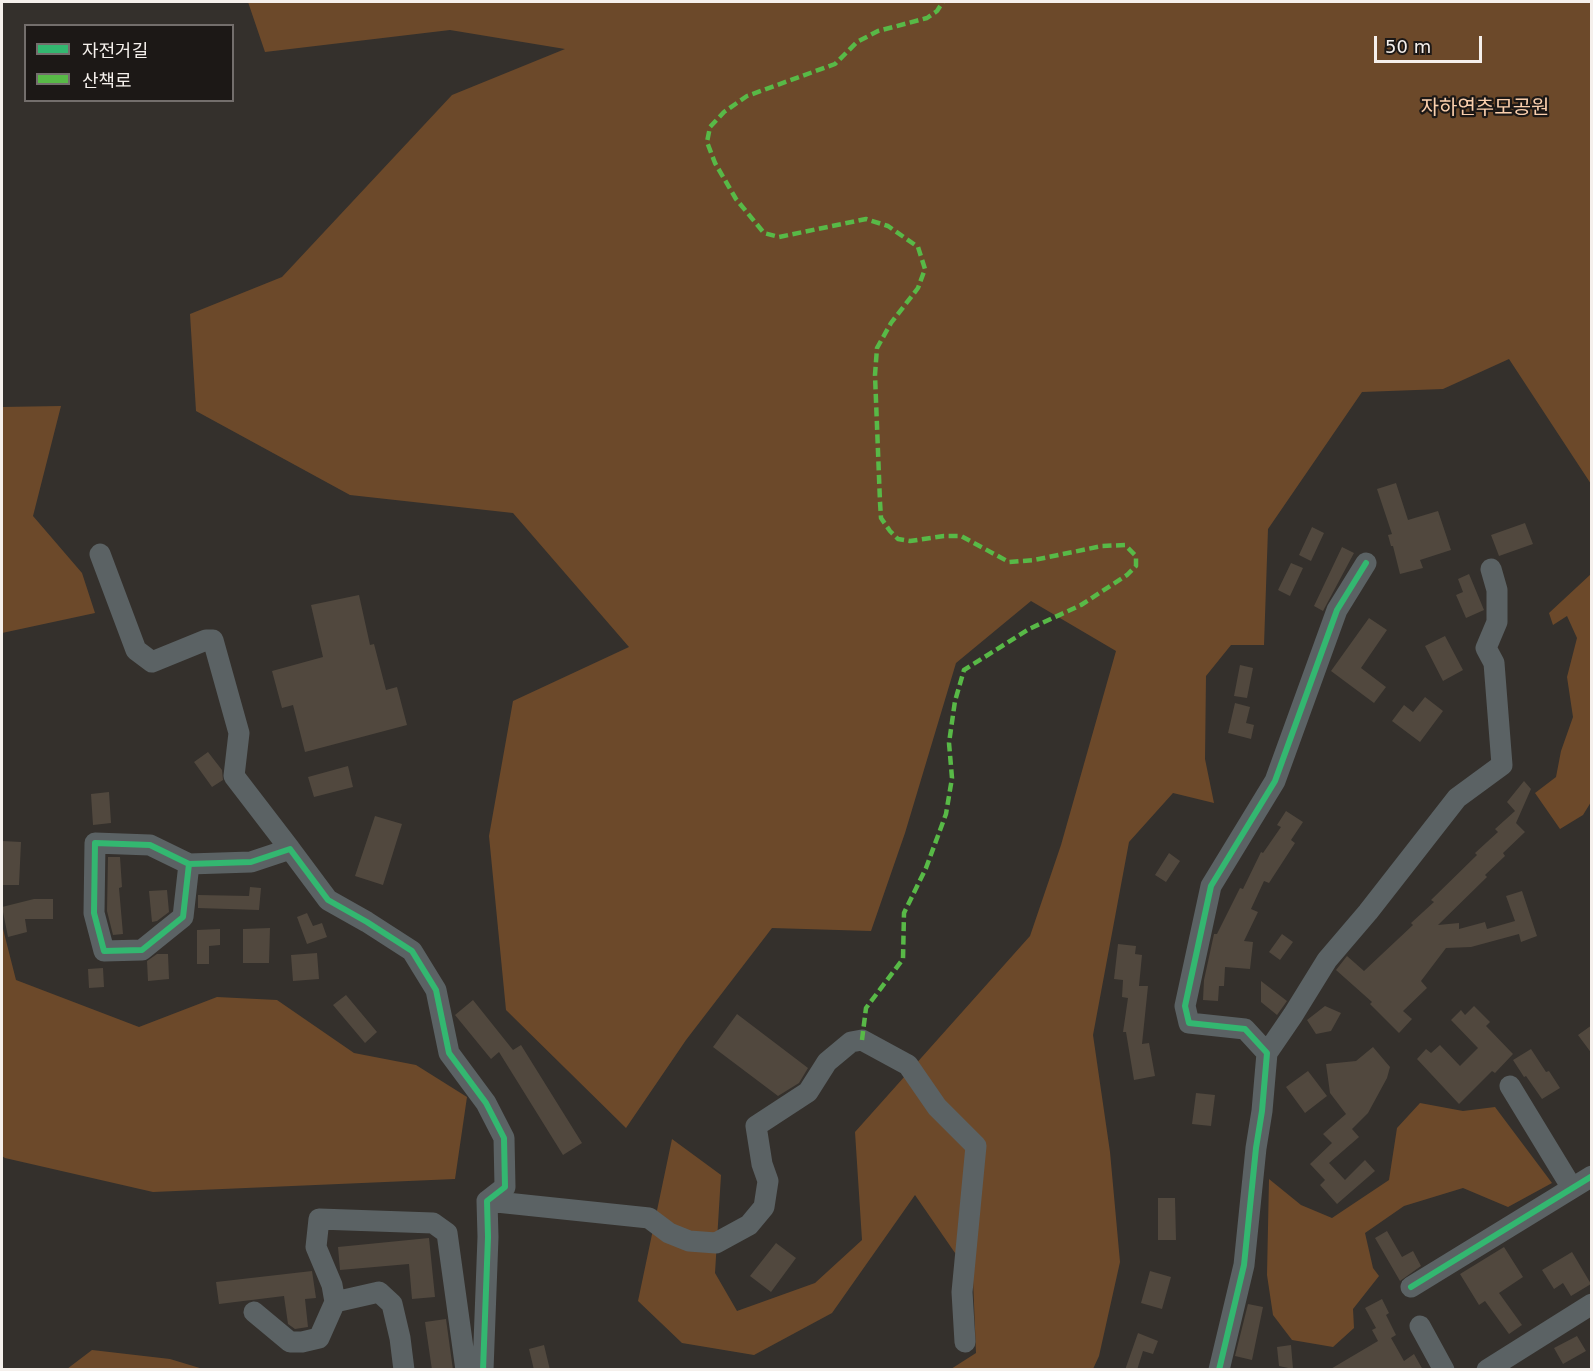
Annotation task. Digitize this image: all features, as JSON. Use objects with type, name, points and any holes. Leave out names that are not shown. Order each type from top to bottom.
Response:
[{"type":"street","points":[[100,554],[136,650],[152,662],[206,640],[213,640],[239,733],[234,776],[328,900],[368,922],[412,951],[436,990],[449,1053],[486,1103],[504,1138],[506,1187],[487,1201]]},
{"type":"street","points":[[1267,1053],[1245,1029],[1189,1023],[1185,1006],[1211,886],[1275,782],[1337,610],[1366,563]]},
{"type":"street","points":[[1219,1370],[1244,1265],[1267,1053],[1327,960],[1368,912],[1457,798],[1502,765],[1494,663],[1486,648],[1497,622],[1497,590],[1491,569]]},
{"type":"street","points":[[189,864],[183,916],[142,950],[104,951],[94,913],[95,843],[150,845],[189,864],[251,862],[290,849]]},
{"type":"street","points":[[487,1201],[649,1218],[669,1233],[689,1241],[716,1243],[750,1225],[764,1207],[768,1181],[762,1164],[756,1126],[808,1092],[827,1062],[851,1042],[862,1040],[908,1065],[937,1107],[976,1146],[962,1292],[965,1342]]},
{"type":"street","points":[[1510,1086],[1572,1188]]},
{"type":"street","points":[[1411,1287],[1592,1176]]},
{"type":"street","points":[[483,1370],[488,1237],[487,1201]]},
{"type":"street","points":[[254,1312],[290,1342],[319,1338],[334,1302],[332,1285],[316,1247],[319,1219],[433,1223],[447,1233],[466,1370]]},
{"type":"street","points":[[334,1302],[379,1292],[392,1304],[405,1370]]},
{"type":"street","points":[[1487,1370],[1592,1304]]},
{"type":"street","points":[[1420,1326],[1444,1370]]},
{"type":"green space","name":"자하연추모공원","points":[[248,2],[1591,2],[1591,484],[1509,359],[1443,389],[1362,392],[1268,529],[1264,645],[1231,645],[1206,676],[1205,759],[1214,803],[1173,793],[1129,842],[1093,1035],[1110,1152],[1120,1262],[1099,1356],[1093,1369],[951,1369],[976,1353],[973,1279],[915,1195],[832,1313],[754,1355],[682,1343],[638,1301],[672,1139],[721,1175],[715,1273],[737,1311],[815,1283],[862,1240],[855,1132],[1030,936],[1061,845],[1116,651],[1031,601],[956,663],[905,833],[871,931],[772,928],[686,1040],[626,1128],[506,1010],[489,836],[513,701],[629,647],[513,513],[350,495],[196,411],[190,314],[282,277],[452,95],[565,49],[450,30],[265,52]]},
{"type":"green space","points":[[61,406],[33,516],[82,573],[95,613],[2,633],[2,407]]},
{"type":"green space","points":[[1591,574],[1591,802],[1583,815],[1560,829],[1535,793],[1556,777],[1561,751],[1573,717],[1567,677],[1577,638],[1567,616],[1553,625],[1549,613]]},
{"type":"green space","points":[[2,925],[16,980],[139,1027],[217,997],[277,1000],[354,1053],[416,1065],[467,1097],[455,1179],[153,1192],[5,1158],[2,1156]]},
{"type":"green space","points":[[1420,1103],[1463,1111],[1495,1107],[1552,1183],[1508,1207],[1463,1188],[1404,1206],[1365,1233],[1373,1268],[1379,1276],[1353,1309],[1354,1328],[1333,1347],[1292,1340],[1273,1315],[1267,1275],[1269,1179],[1301,1205],[1332,1218],[1389,1180],[1397,1128]]},
{"type":"green space","points":[[92,1350],[170,1359],[203,1369],[67,1369]]},
{"type":"building","points":[[1396,483],[1408,520],[1438,511],[1451,550],[1420,560],[1423,568],[1400,574],[1388,535],[1392,534],[1377,489]]},
{"type":"building","points":[[1525,523],[1533,544],[1499,556],[1491,535]]},
{"type":"building","points":[[1312,527],[1324,533],[1311,561],[1299,555]]},
{"type":"building","points":[[1342,547],[1354,553],[1323,611],[1314,606]]},
{"type":"building","points":[[1291,563],[1303,568],[1290,596],[1278,590]]},
{"type":"building","points":[[1469,574],[1484,610],[1466,618],[1456,595],[1463,592],[1458,579]]},
{"type":"building","points":[[359,595],[370,645],[374,644],[386,690],[397,687],[407,725],[305,752],[293,705],[282,708],[272,671],[323,657],[311,605]]},
{"type":"building","points":[[1369,618],[1387,630],[1361,668],[1386,687],[1374,703],[1331,671]]},
{"type":"building","points":[[1445,636],[1463,670],[1443,681],[1425,646]]},
{"type":"building","points":[[1240,665],[1253,668],[1247,698],[1234,696]]},
{"type":"building","points":[[1425,697],[1443,711],[1420,742],[1392,721],[1404,705],[1413,712]]},
{"type":"building","points":[[1235,703],[1250,707],[1246,723],[1254,725],[1251,739],[1228,733]]},
{"type":"building","points":[[208,752],[222,770],[223,780],[212,787],[194,762]]},
{"type":"building","points":[[348,766],[353,787],[314,797],[308,777]]},
{"type":"building","points":[[1524,781],[1531,789],[1516,823],[1525,832],[1503,853],[1505,856],[1485,875],[1487,877],[1438,925],[1459,923],[1459,929],[1485,922],[1487,929],[1515,921],[1506,896],[1522,891],[1537,936],[1521,942],[1519,934],[1471,947],[1446,948],[1421,981],[1427,988],[1403,1011],[1412,1019],[1399,1033],[1370,1004],[1372,1002],[1336,970],[1347,956],[1364,971],[1413,925],[1411,923],[1434,902],[1431,900],[1477,855],[1475,853],[1498,832],[1495,829],[1515,811],[1507,802]]},
{"type":"building","points":[[109,792],[111,823],[93,825],[91,794]]},
{"type":"building","points":[[1286,811],[1303,822],[1291,840],[1295,843],[1269,883],[1264,881],[1251,909],[1258,912],[1244,941],[1253,942],[1250,969],[1225,967],[1224,986],[1219,986],[1218,1001],[1203,1000],[1204,980],[1214,934],[1217,934],[1240,888],[1243,889],[1261,852],[1263,853],[1281,827],[1277,825]]},
{"type":"building","points":[[375,816],[402,824],[383,885],[355,876]]},
{"type":"building","points":[[2,841],[21,842],[19,885],[2,885]]},
{"type":"building","points":[[1169,853],[1180,861],[1166,882],[1155,875]]},
{"type":"building","points":[[108,857],[120,857],[122,887],[119,888],[123,934],[113,935],[107,911]]},
{"type":"building","points":[[250,887],[261,888],[259,910],[198,908],[198,895],[249,896]]},
{"type":"building","points":[[167,890],[169,912],[152,922],[149,891]]},
{"type":"building","points":[[34,899],[53,899],[53,919],[25,919],[27,932],[8,937],[2,907]]},
{"type":"building","points":[[307,913],[313,926],[322,923],[327,937],[307,944],[297,917]]},
{"type":"building","points":[[270,928],[269,963],[243,963],[243,929]]},
{"type":"building","points":[[220,929],[220,945],[209,946],[209,964],[197,964],[197,930]]},
{"type":"building","points":[[1282,934],[1293,942],[1280,960],[1269,952]]},
{"type":"building","points":[[1118,944],[1136,946],[1135,954],[1142,955],[1139,986],[1148,986],[1142,1044],[1149,1043],[1155,1076],[1134,1080],[1126,1032],[1123,1032],[1128,998],[1122,997],[1123,980],[1114,979]]},
{"type":"building","points":[[317,953],[319,979],[293,981],[291,955]]},
{"type":"building","points":[[157,954],[168,954],[169,979],[148,981],[147,961]]},
{"type":"building","points":[[103,968],[104,987],[89,988],[88,969]]},
{"type":"building","points":[[1261,981],[1287,1001],[1277,1015],[1261,1002]]},
{"type":"building","points":[[346,995],[377,1032],[365,1043],[333,1005]]},
{"type":"building","points":[[473,1000],[513,1050],[521,1045],[582,1143],[563,1155],[499,1052],[491,1059],[455,1015]]},
{"type":"building","points":[[1325,1006],[1341,1013],[1331,1031],[1316,1034],[1307,1020]]},
{"type":"building","points":[[1474,1006],[1490,1022],[1486,1026],[1513,1054],[1459,1104],[1417,1059],[1426,1049],[1431,1053],[1440,1045],[1460,1066],[1478,1048],[1451,1020],[1461,1010],[1465,1015]]},
{"type":"building","points":[[737,1014],[808,1068],[799,1083],[778,1096],[713,1047]]},
{"type":"building","points":[[1592,1025],[1592,1054],[1578,1035]]},
{"type":"building","points":[[1373,1047],[1390,1067],[1387,1078],[1368,1113],[1352,1129],[1359,1137],[1329,1163],[1345,1180],[1365,1160],[1375,1171],[1337,1204],[1320,1185],[1325,1180],[1310,1164],[1332,1143],[1323,1134],[1346,1114],[1330,1093],[1326,1064],[1356,1061]]},
{"type":"building","points":[[1531,1049],[1560,1088],[1542,1099],[1513,1060]]},
{"type":"building","points":[[1308,1071],[1327,1096],[1305,1113],[1286,1087]]},
{"type":"building","points":[[1196,1093],[1215,1095],[1211,1126],[1192,1124]]},
{"type":"building","points":[[1158,1198],[1175,1198],[1176,1240],[1158,1240]]},
{"type":"building","points":[[1387,1231],[1402,1257],[1413,1251],[1421,1266],[1400,1281],[1375,1238]]},
{"type":"building","points":[[429,1238],[435,1297],[412,1299],[409,1264],[340,1270],[338,1247]]},
{"type":"building","points":[[776,1243],[796,1258],[771,1292],[750,1276]]},
{"type":"building","points":[[1504,1247],[1523,1277],[1499,1293],[1522,1325],[1509,1334],[1485,1301],[1479,1305],[1460,1274]]},
{"type":"building","points":[[1572,1252],[1591,1284],[1571,1296],[1563,1283],[1554,1289],[1542,1270]]},
{"type":"building","points":[[312,1271],[316,1298],[305,1299],[308,1327],[295,1329],[288,1324],[284,1296],[219,1304],[216,1282]]},
{"type":"building","points":[[1150,1271],[1171,1277],[1162,1309],[1141,1303]]},
{"type":"building","points":[[1382,1299],[1389,1313],[1386,1315],[1396,1335],[1391,1338],[1404,1361],[1414,1354],[1423,1370],[1329,1370],[1378,1341],[1372,1330],[1376,1328],[1365,1308]]},
{"type":"building","points":[[1248,1304],[1263,1307],[1252,1360],[1235,1356]]},
{"type":"building","points":[[446,1319],[453,1370],[432,1370],[425,1322]]},
{"type":"building","points":[[1138,1333],[1158,1341],[1153,1354],[1143,1351],[1137,1370],[1125,1370]]},
{"type":"building","points":[[1577,1336],[1586,1351],[1563,1364],[1554,1348]]},
{"type":"building","points":[[544,1345],[550,1370],[534,1370],[529,1349]]},
{"type":"building","points":[[1291,1345],[1293,1369],[1279,1366],[1277,1347]]},
{"type":"marked path","points":[[862,1040],[866,1008],[903,959],[904,913],[926,868],[946,814],[952,778],[949,743],[955,701],[964,670],[1029,629],[1081,605],[1127,575],[1136,566],[1136,556],[1125,545],[1102,546],[1034,560],[1009,562],[961,536],[910,541],[898,539],[881,518],[875,375],[877,348],[891,323],[918,288],[925,269],[918,247],[888,226],[866,219],[779,237],[764,233],[736,199],[715,163],[707,142],[710,127],[724,112],[747,96],[835,64],[857,42],[878,31],[927,18],[937,11],[943,2]]},
{"type":"cycle path","points":[[1219,1370],[1244,1265],[1267,1053],[1245,1029],[1189,1023],[1185,1006],[1211,886],[1275,781],[1337,610],[1366,563]]},
{"type":"cycle path","points":[[189,864],[183,917],[142,950],[104,951],[94,913],[95,843],[150,845],[189,864],[251,862],[290,849],[328,900],[412,951],[436,990],[449,1053],[486,1103],[504,1138],[505,1187],[487,1201],[488,1237],[483,1370]]},
{"type":"cycle path","points":[[1411,1287],[1592,1176]]}]
